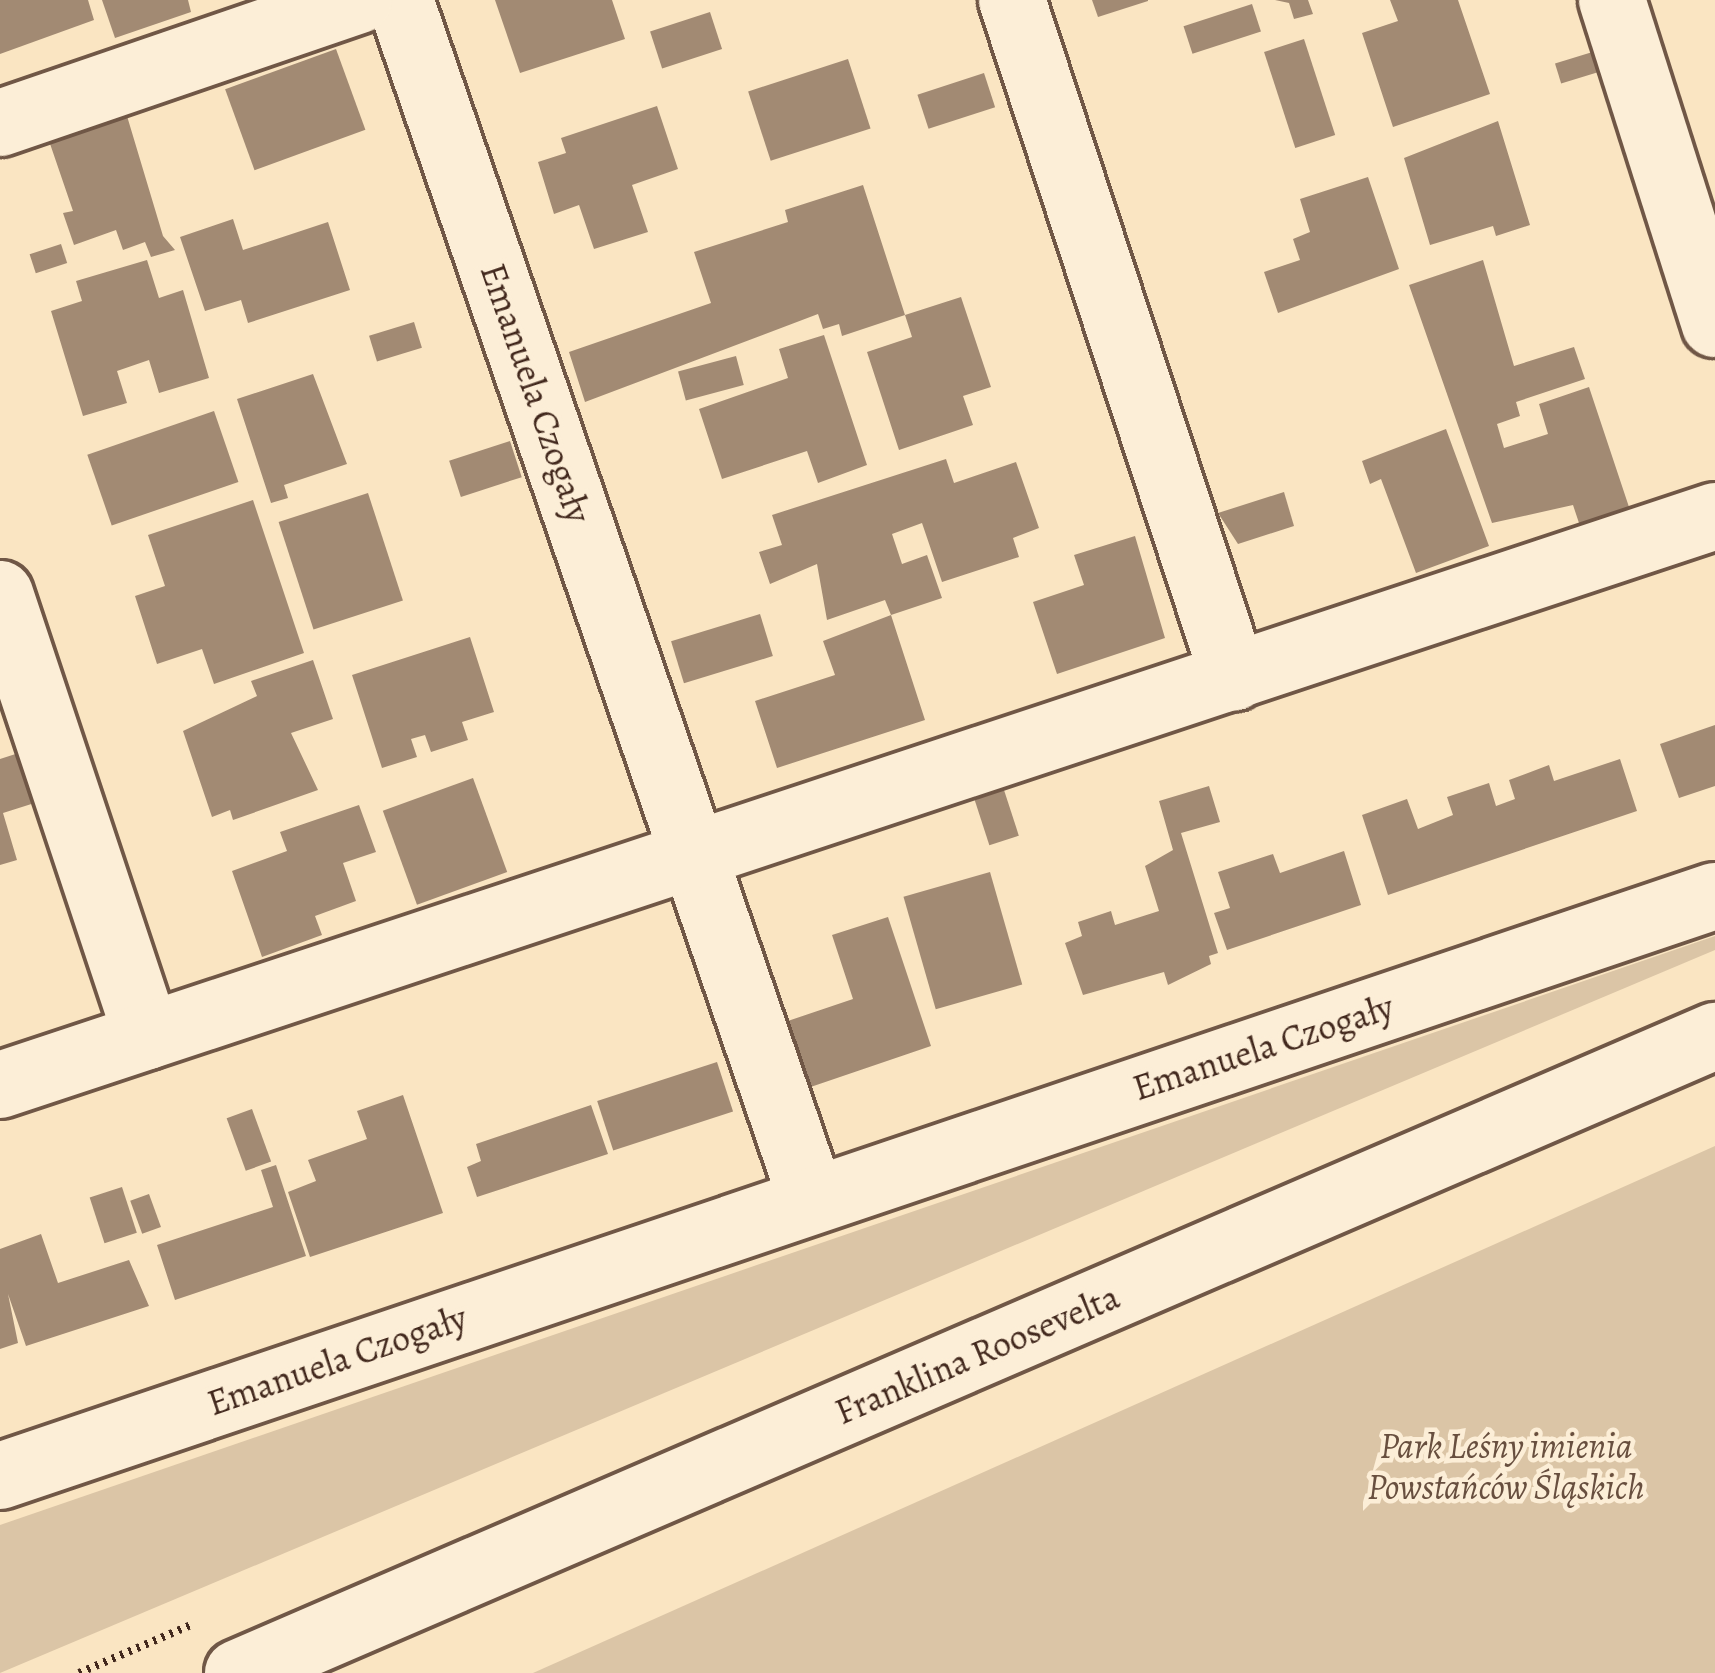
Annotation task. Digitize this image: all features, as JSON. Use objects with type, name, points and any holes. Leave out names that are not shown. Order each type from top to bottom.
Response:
[{"type":"street","points":[[0,122],[359,0]]},
{"type":"street","name":"Emanuela Czogały","points":[[400,0],[811,1197]]},
{"type":"street","points":[[1012,0],[1234,678]]},
{"type":"street","points":[[1612,0],[1715,324]]},
{"type":"street","points":[[0,1085],[1715,517]]},
{"type":"street","points":[[0,594],[147,1036]]},
{"type":"street","name":"Emanuela Czogały","points":[[0,1476],[811,1197],[1715,896]]},
{"type":"street","name":"Franklina Roosevelta","points":[[238,1673],[1715,1036]]},
{"type":"green space","points":[[1715,936],[1715,950],[0,1673],[0,1525]]},
{"type":"green space","name":"Park Leśny imienia Powstańców Śląskich","points":[[1715,1146],[1715,1673],[533,1673]]},
{"type":"building","points":[[0,0],[88,0],[94,20],[0,54]]},
{"type":"building","points":[[102,0],[188,0],[191,12],[115,38]]},
{"type":"building","points":[[495,0],[612,0],[625,39],[520,73]]},
{"type":"building","points":[[1092,0],[1148,0],[1148,1],[1098,17]]},
{"type":"building","points":[[1275,0],[1308,0],[1313,14],[1294,19],[1289,3]]},
{"type":"building","points":[[1390,0],[1458,0],[1490,94],[1393,127],[1362,33],[1398,21]]},
{"type":"building","points":[[1252,4],[1261,32],[1192,54],[1184,26]]},
{"type":"building","points":[[710,12],[722,49],[662,69],[650,31]]},
{"type":"building","points":[[1304,39],[1335,135],[1295,148],[1264,52]]},
{"type":"building","points":[[336,49],[365,130],[255,170],[225,89]]},
{"type":"building","points":[[1599,50],[1605,70],[1561,84],[1555,63]]},
{"type":"building","points":[[848,59],[871,128],[771,161],[748,91]]},
{"type":"building","points":[[984,73],[995,107],[929,129],[917,95]]},
{"type":"building","points":[[124,106],[163,236],[175,250],[151,257],[145,242],[123,250],[116,230],[74,245],[63,213],[73,211],[46,132]]},
{"type":"building","points":[[657,106],[678,169],[632,185],[648,232],[594,249],[579,205],[554,214],[538,162],[566,153],[561,138]]},
{"type":"building","points":[[1498,121],[1530,225],[1496,236],[1493,226],[1430,245],[1404,158]]},
{"type":"building","points":[[1368,177],[1399,269],[1278,313],[1264,272],[1300,260],[1293,239],[1310,232],[1300,199]]},
{"type":"building","points":[[863,185],[905,315],[842,336],[839,324],[823,329],[818,314],[585,402],[569,352],[711,303],[694,252],[788,222],[785,210]]},
{"type":"building","points":[[233,219],[243,250],[328,222],[350,290],[248,323],[241,300],[205,311],[180,237]]},
{"type":"building","points":[[61,244],[67,263],[36,273],[30,254]]},
{"type":"building","points":[[147,260],[159,298],[183,290],[209,378],[159,393],[149,360],[117,371],[127,403],[83,416],[51,311],[82,301],[76,281]]},
{"type":"building","points":[[1483,260],[1514,366],[1574,347],[1585,379],[1516,402],[1520,416],[1497,424],[1504,448],[1548,434],[1539,404],[1589,387],[1630,510],[1580,526],[1573,505],[1492,523],[1409,285]]},
{"type":"building","points":[[961,297],[991,387],[963,396],[973,425],[899,450],[867,352],[912,337],[905,315]]},
{"type":"building","points":[[414,322],[422,348],[377,362],[369,336]]},
{"type":"building","points":[[824,335],[867,465],[818,483],[807,451],[722,479],[699,409],[788,378],[779,349]]},
{"type":"building","points":[[736,356],[744,385],[686,401],[678,372]]},
{"type":"building","points":[[313,374],[347,464],[284,485],[288,498],[271,503],[237,399]]},
{"type":"building","points":[[214,411],[238,482],[112,526],[87,455]]},
{"type":"building","points":[[1446,429],[1489,546],[1416,573],[1381,479],[1370,484],[1362,461]]},
{"type":"building","points":[[510,441],[522,477],[461,497],[449,461]]},
{"type":"building","points":[[946,459],[954,483],[1016,462],[1039,528],[1013,538],[1019,557],[942,582],[922,523],[892,534],[902,564],[927,555],[942,598],[891,615],[885,600],[827,620],[817,564],[770,584],[759,552],[782,545],[772,515]]},
{"type":"building","points":[[1284,492],[1294,526],[1238,544],[1218,513]]},
{"type":"building","points":[[368,493],[403,600],[314,630],[279,522]]},
{"type":"building","points":[[253,500],[304,653],[214,684],[202,649],[157,664],[135,596],[165,586],[148,535]]},
{"type":"building","points":[[1135,536],[1165,638],[1057,674],[1033,602],[1084,585],[1074,555]]},
{"type":"building","points":[[760,614],[773,656],[684,683],[671,641]]},
{"type":"building","points":[[891,615],[925,720],[777,768],[755,701],[835,675],[823,641]]},
{"type":"building","points":[[470,637],[494,712],[462,722],[468,740],[431,752],[425,735],[411,739],[417,757],[382,768],[352,675]]},
{"type":"building","points":[[313,660],[333,719],[291,733],[318,790],[233,820],[230,810],[212,817],[183,731],[257,696],[251,681]]},
{"type":"building","points":[[1715,725],[1715,786],[1679,798],[1660,744]]},
{"type":"building","points":[[28,750],[44,800],[3,813],[17,860],[0,865],[0,759]]},
{"type":"building","points":[[1620,759],[1637,811],[1388,895],[1362,815],[1407,799],[1418,829],[1453,815],[1447,797],[1489,783],[1496,806],[1515,799],[1509,780],[1549,765],[1554,781]]},
{"type":"building","points":[[473,778],[507,872],[417,905],[383,811]]},
{"type":"building","points":[[1209,786],[1220,822],[1181,833],[1218,953],[1209,956],[1211,964],[1168,985],[1164,972],[1083,995],[1065,943],[1082,936],[1078,922],[1111,911],[1115,925],[1159,911],[1145,866],[1173,850],[1159,801]]},
{"type":"building","points":[[1004,790],[1019,836],[989,845],[975,800]]},
{"type":"building","points":[[359,805],[376,852],[343,863],[356,901],[315,916],[322,935],[262,957],[232,871],[287,851],[280,832]]},
{"type":"building","points":[[1344,851],[1361,905],[1227,950],[1214,913],[1230,908],[1218,872],[1273,854],[1280,873]]},
{"type":"building","points":[[990,872],[1022,984],[936,1009],[903,897]]},
{"type":"building","points":[[888,917],[931,1046],[793,1093],[770,1027],[853,999],[832,935]]},
{"type":"building","points":[[717,1062],[733,1111],[613,1150],[597,1101]]},
{"type":"building","points":[[403,1095],[443,1213],[310,1257],[288,1192],[316,1181],[308,1160],[367,1139],[357,1111]]},
{"type":"building","points":[[591,1105],[608,1154],[477,1197],[467,1167],[481,1161],[476,1144]]},
{"type":"building","points":[[252,1109],[271,1162],[246,1171],[227,1118]]},
{"type":"building","points":[[276,1165],[306,1256],[175,1300],[157,1245],[273,1207],[261,1170]]},
{"type":"building","points":[[122,1187],[137,1233],[104,1243],[90,1198]]},
{"type":"building","points":[[149,1194],[161,1227],[142,1234],[130,1201]]},
{"type":"building","points":[[41,1234],[58,1283],[129,1260],[149,1306],[26,1346],[8,1294],[18,1343],[0,1349],[0,1249]]}]
